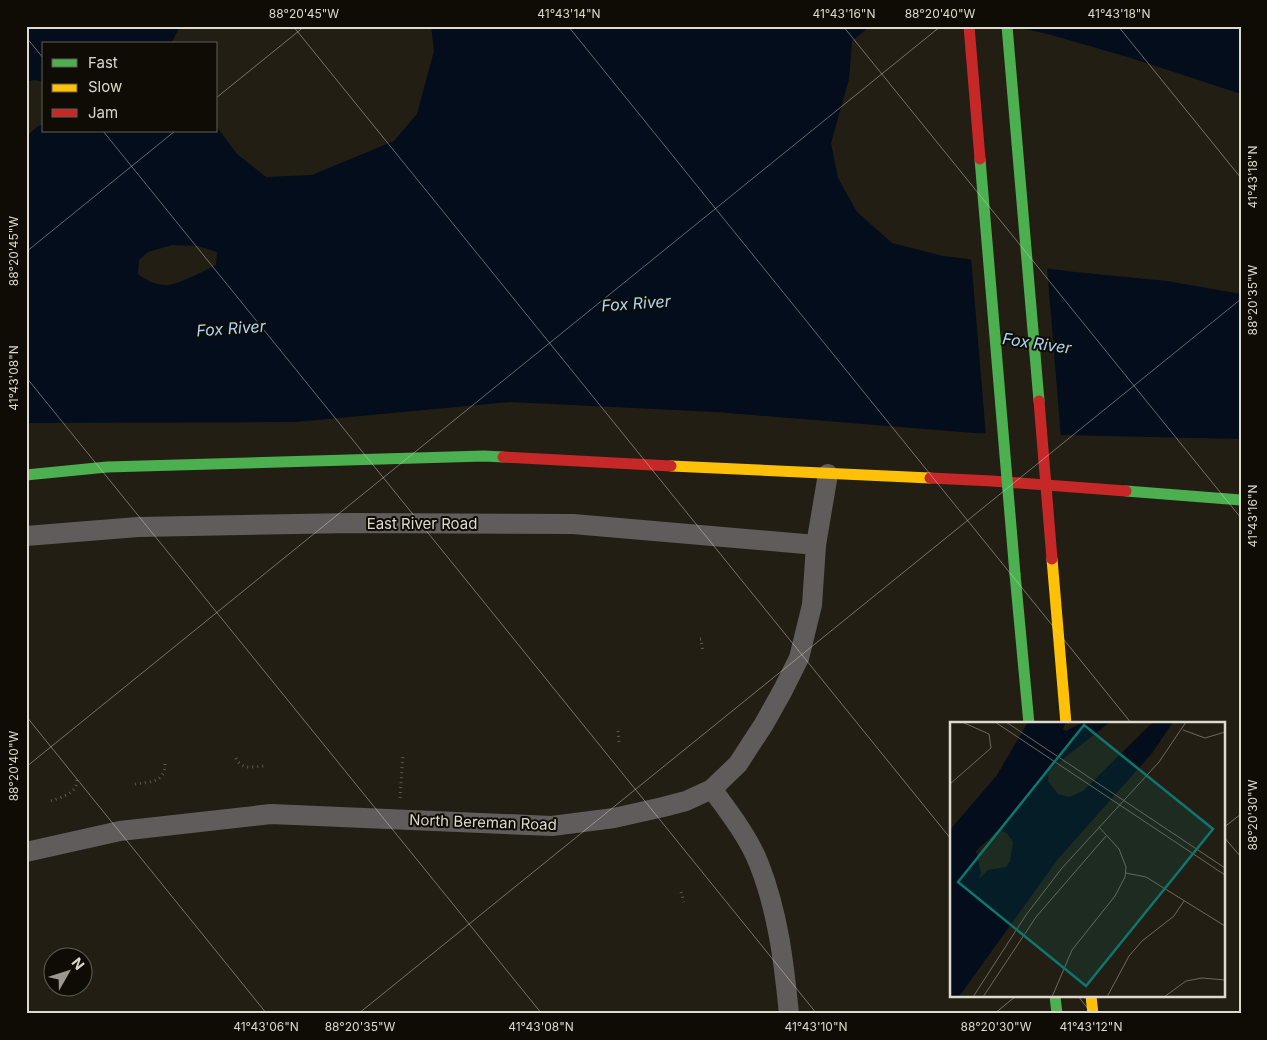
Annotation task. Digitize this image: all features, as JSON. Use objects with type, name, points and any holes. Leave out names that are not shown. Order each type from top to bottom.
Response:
[{"type":"main road","points":[[969,26],[1029,722]]},
{"type":"main road","points":[[1007,26],[1066,722]]},
{"type":"main road","points":[[26,475],[107,467],[484,456],[992,481],[1241,500]]},
{"type":"main road","points":[[1055,998],[1057,1014]]},
{"type":"main road","points":[[1091,998],[1092,1014]]},
{"type":"street","name":"North Bereman Road","points":[[26,852],[120,831],[271,814],[552,826],[614,818],[686,801],[712,789],[738,764],[764,724],[799,658],[812,605],[816,545],[828,474]]},
{"type":"street","name":"East River Road","points":[[26,536],[148,527],[352,523],[573,524],[816,545]]},
{"type":"street","points":[[712,789],[740,827],[759,864],[773,904],[784,966],[789,1014]]},
{"type":"path","points":[[700,639],[702,639],[704,652]]},
{"type":"path","points":[[618,731],[619,742]]},
{"type":"path","points":[[398,819],[403,754]]},
{"type":"path","points":[[236,758],[238,763],[244,767],[264,766]]},
{"type":"path","points":[[135,784],[159,779],[163,774],[165,764]]},
{"type":"path","points":[[51,801],[72,792],[78,784],[77,779]]},
{"type":"path","points":[[681,892],[684,902]]},
{"type":"water","points":[[26,26],[180,26],[172,42],[42,42],[42,82],[34,80],[26,82]]},
{"type":"water","name":"Fox River","points":[[431,26],[870,26],[852,41],[849,79],[831,143],[838,178],[857,212],[892,243],[943,256],[1167,281],[1241,294],[1241,439],[974,433],[716,412],[510,402],[296,422],[26,423],[26,137],[38,126],[42,125],[42,132],[218,132],[218,129],[237,154],[266,177],[312,175],[394,141],[417,114],[434,51]],"holes":[[[172,245],[198,246],[217,252],[216,265],[190,278],[169,285],[153,283],[138,274],[139,260],[148,252]]]},
{"type":"water","points":[[1010,26],[1241,26],[1241,94],[1131,58],[1048,34]]},
{"type":"pier","points":[[971,257],[1047,266],[1061,438],[986,436]]},
{"type":"traffic: fast","points":[[1007,26],[1039,401]]},
{"type":"traffic: fast","points":[[980,159],[1015,574]]},
{"type":"traffic: fast","points":[[26,475],[107,467],[503,457]]},
{"type":"traffic: fast","points":[[1126,491],[1241,500]]},
{"type":"traffic: fast","points":[[1015,574],[1029,722]]},
{"type":"traffic: fast","points":[[1055,998],[1057,1014]]},
{"type":"traffic: slow","points":[[671,466],[930,478]]},
{"type":"traffic: slow","points":[[1052,559],[1066,722]]},
{"type":"traffic: slow","points":[[1091,998],[1093,1014]]},
{"type":"traffic: jam","points":[[969,26],[980,159]]},
{"type":"traffic: jam","points":[[1039,401],[1052,559]]},
{"type":"traffic: jam","points":[[503,457],[671,466]]},
{"type":"traffic: jam","points":[[930,478],[1126,491]]}]
